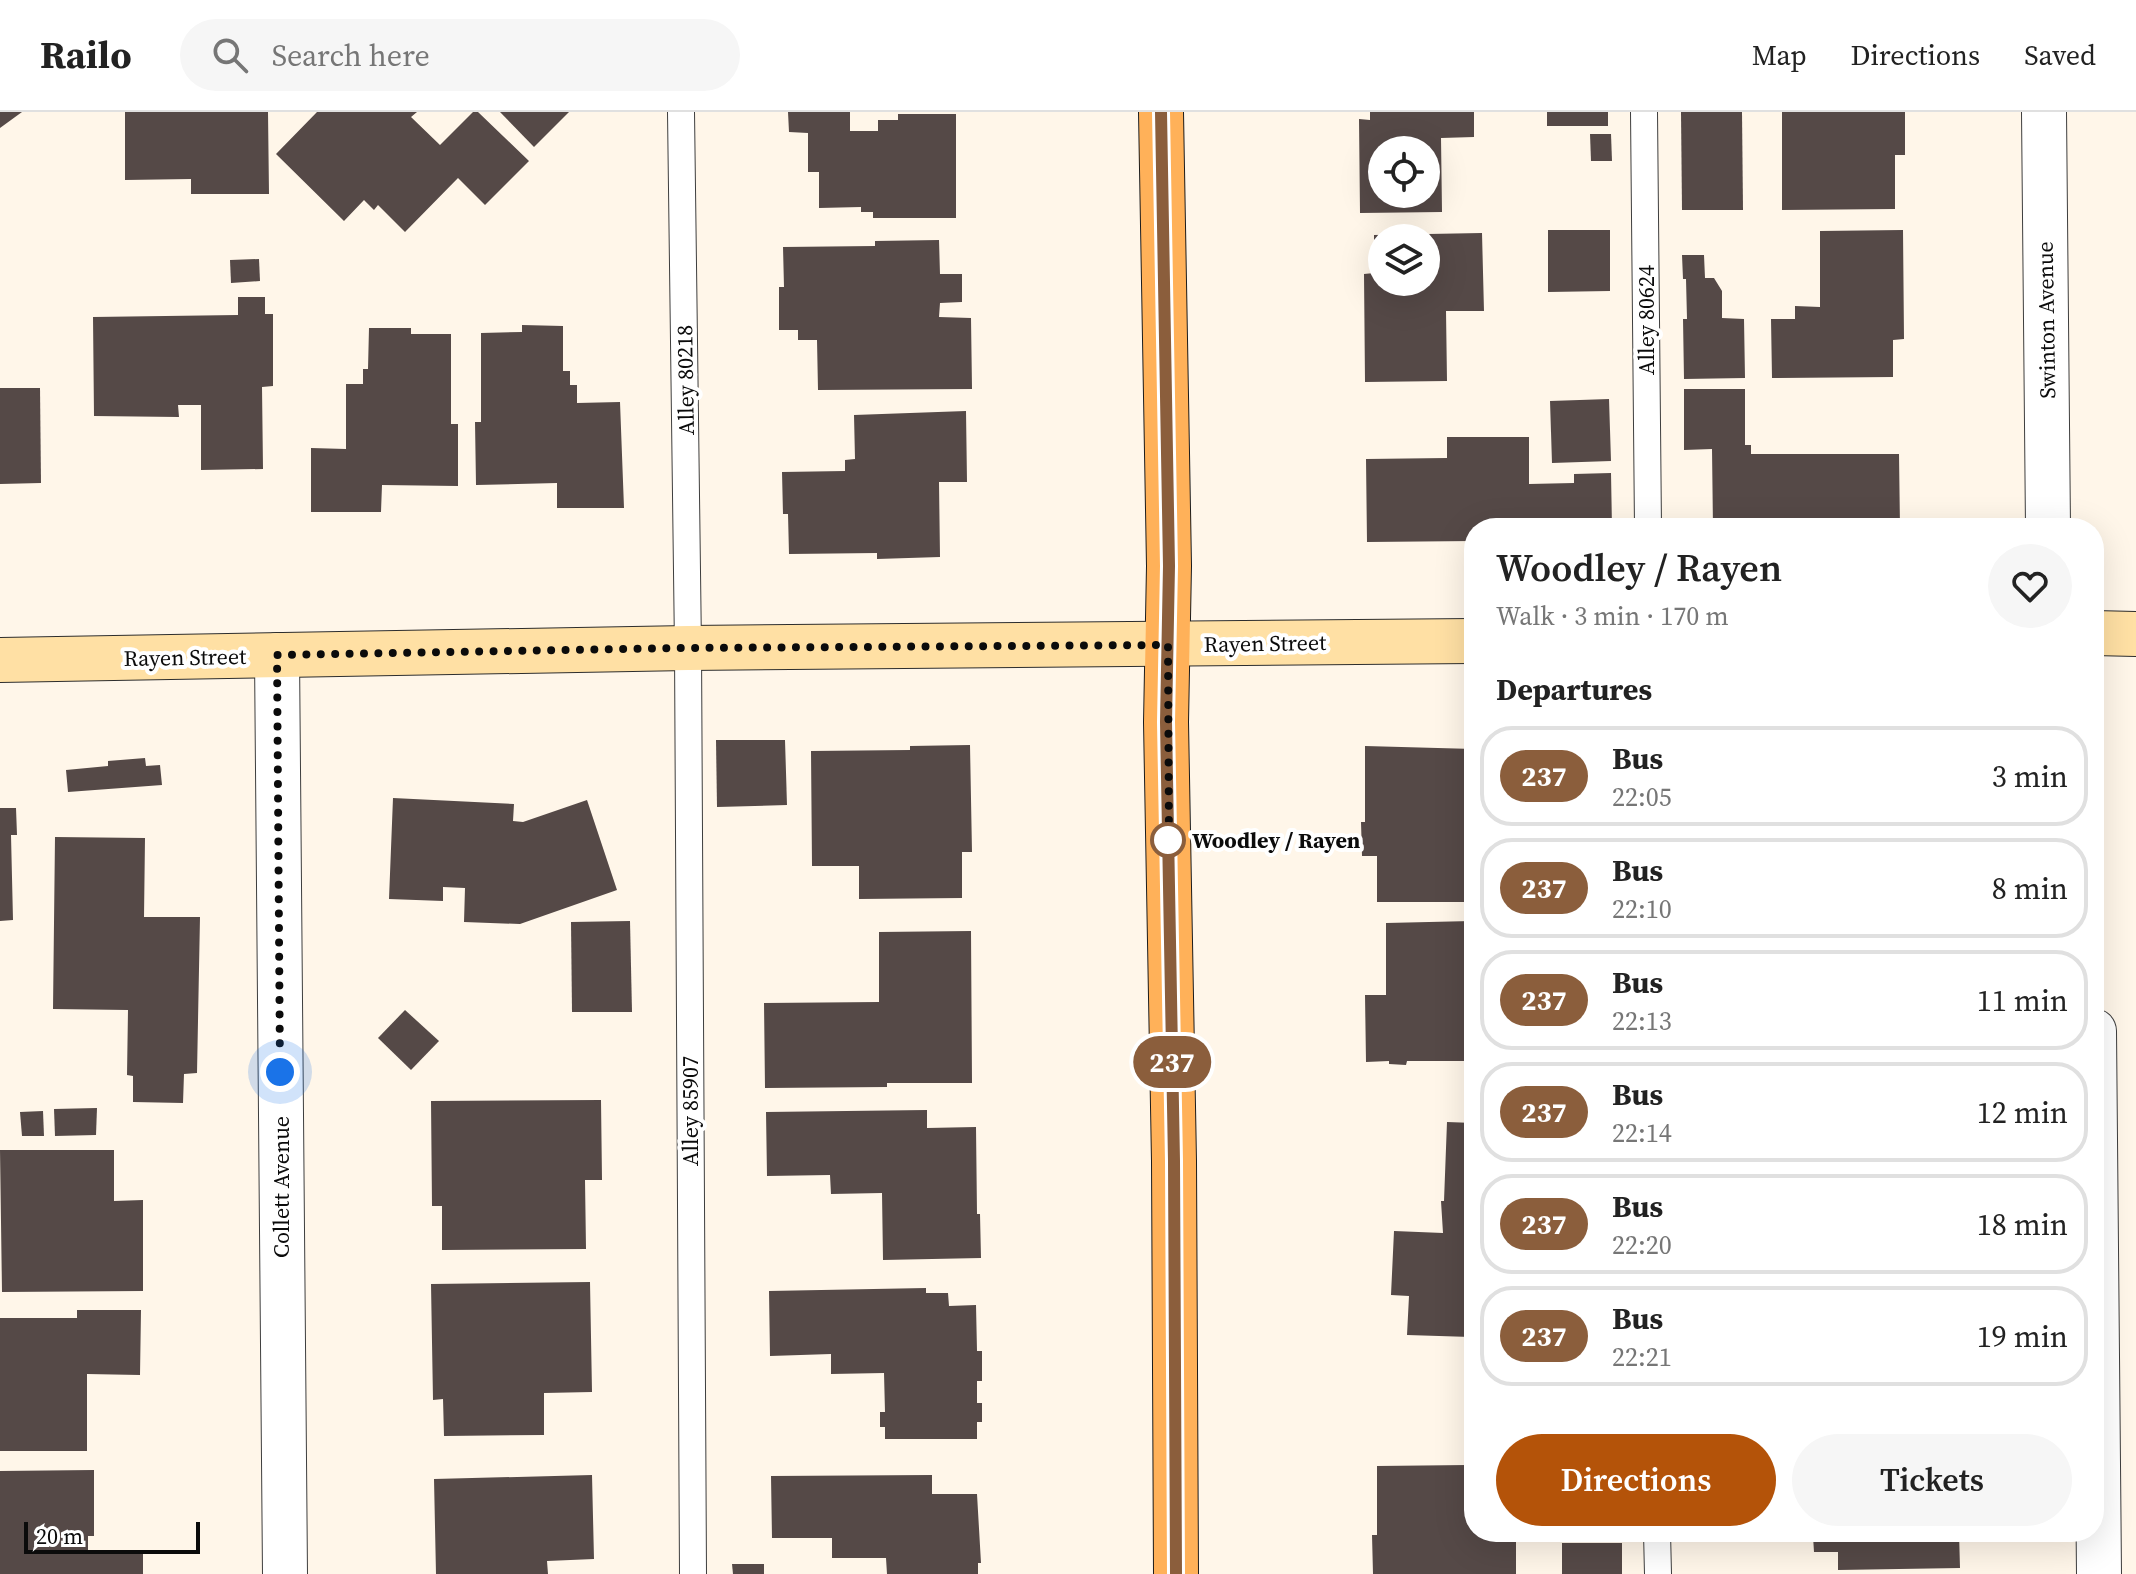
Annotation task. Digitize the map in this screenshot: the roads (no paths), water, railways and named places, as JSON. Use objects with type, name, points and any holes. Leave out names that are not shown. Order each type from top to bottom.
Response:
[{"type":"main road","points":[[1161,112],[1176,1574]]},
{"type":"street","name":"Swinton Avenue","points":[[2044,112],[2048,518]]},
{"type":"street","points":[[2104,633],[2136,634]]},
{"type":"street","name":"Rayen Street","points":[[0,660],[688,648],[1464,641]]},
{"type":"street","name":"Collett Avenue","points":[[277,655],[285,1574]]},
{"type":"street","points":[[2099,1542],[2099,1574]]},
{"type":"lane","name":"Alley 80218","points":[[681,112],[688,648]]},
{"type":"lane","name":"Alley 80624","points":[[1644,112],[1648,518]]},
{"type":"lane","name":"Alley 85907","points":[[688,648],[693,1574]]},
{"type":"lane","points":[[1657,1542],[1658,1574]]},
{"type":"place","name":"Woodley / Rayen","points":[[1168,840]]}]
